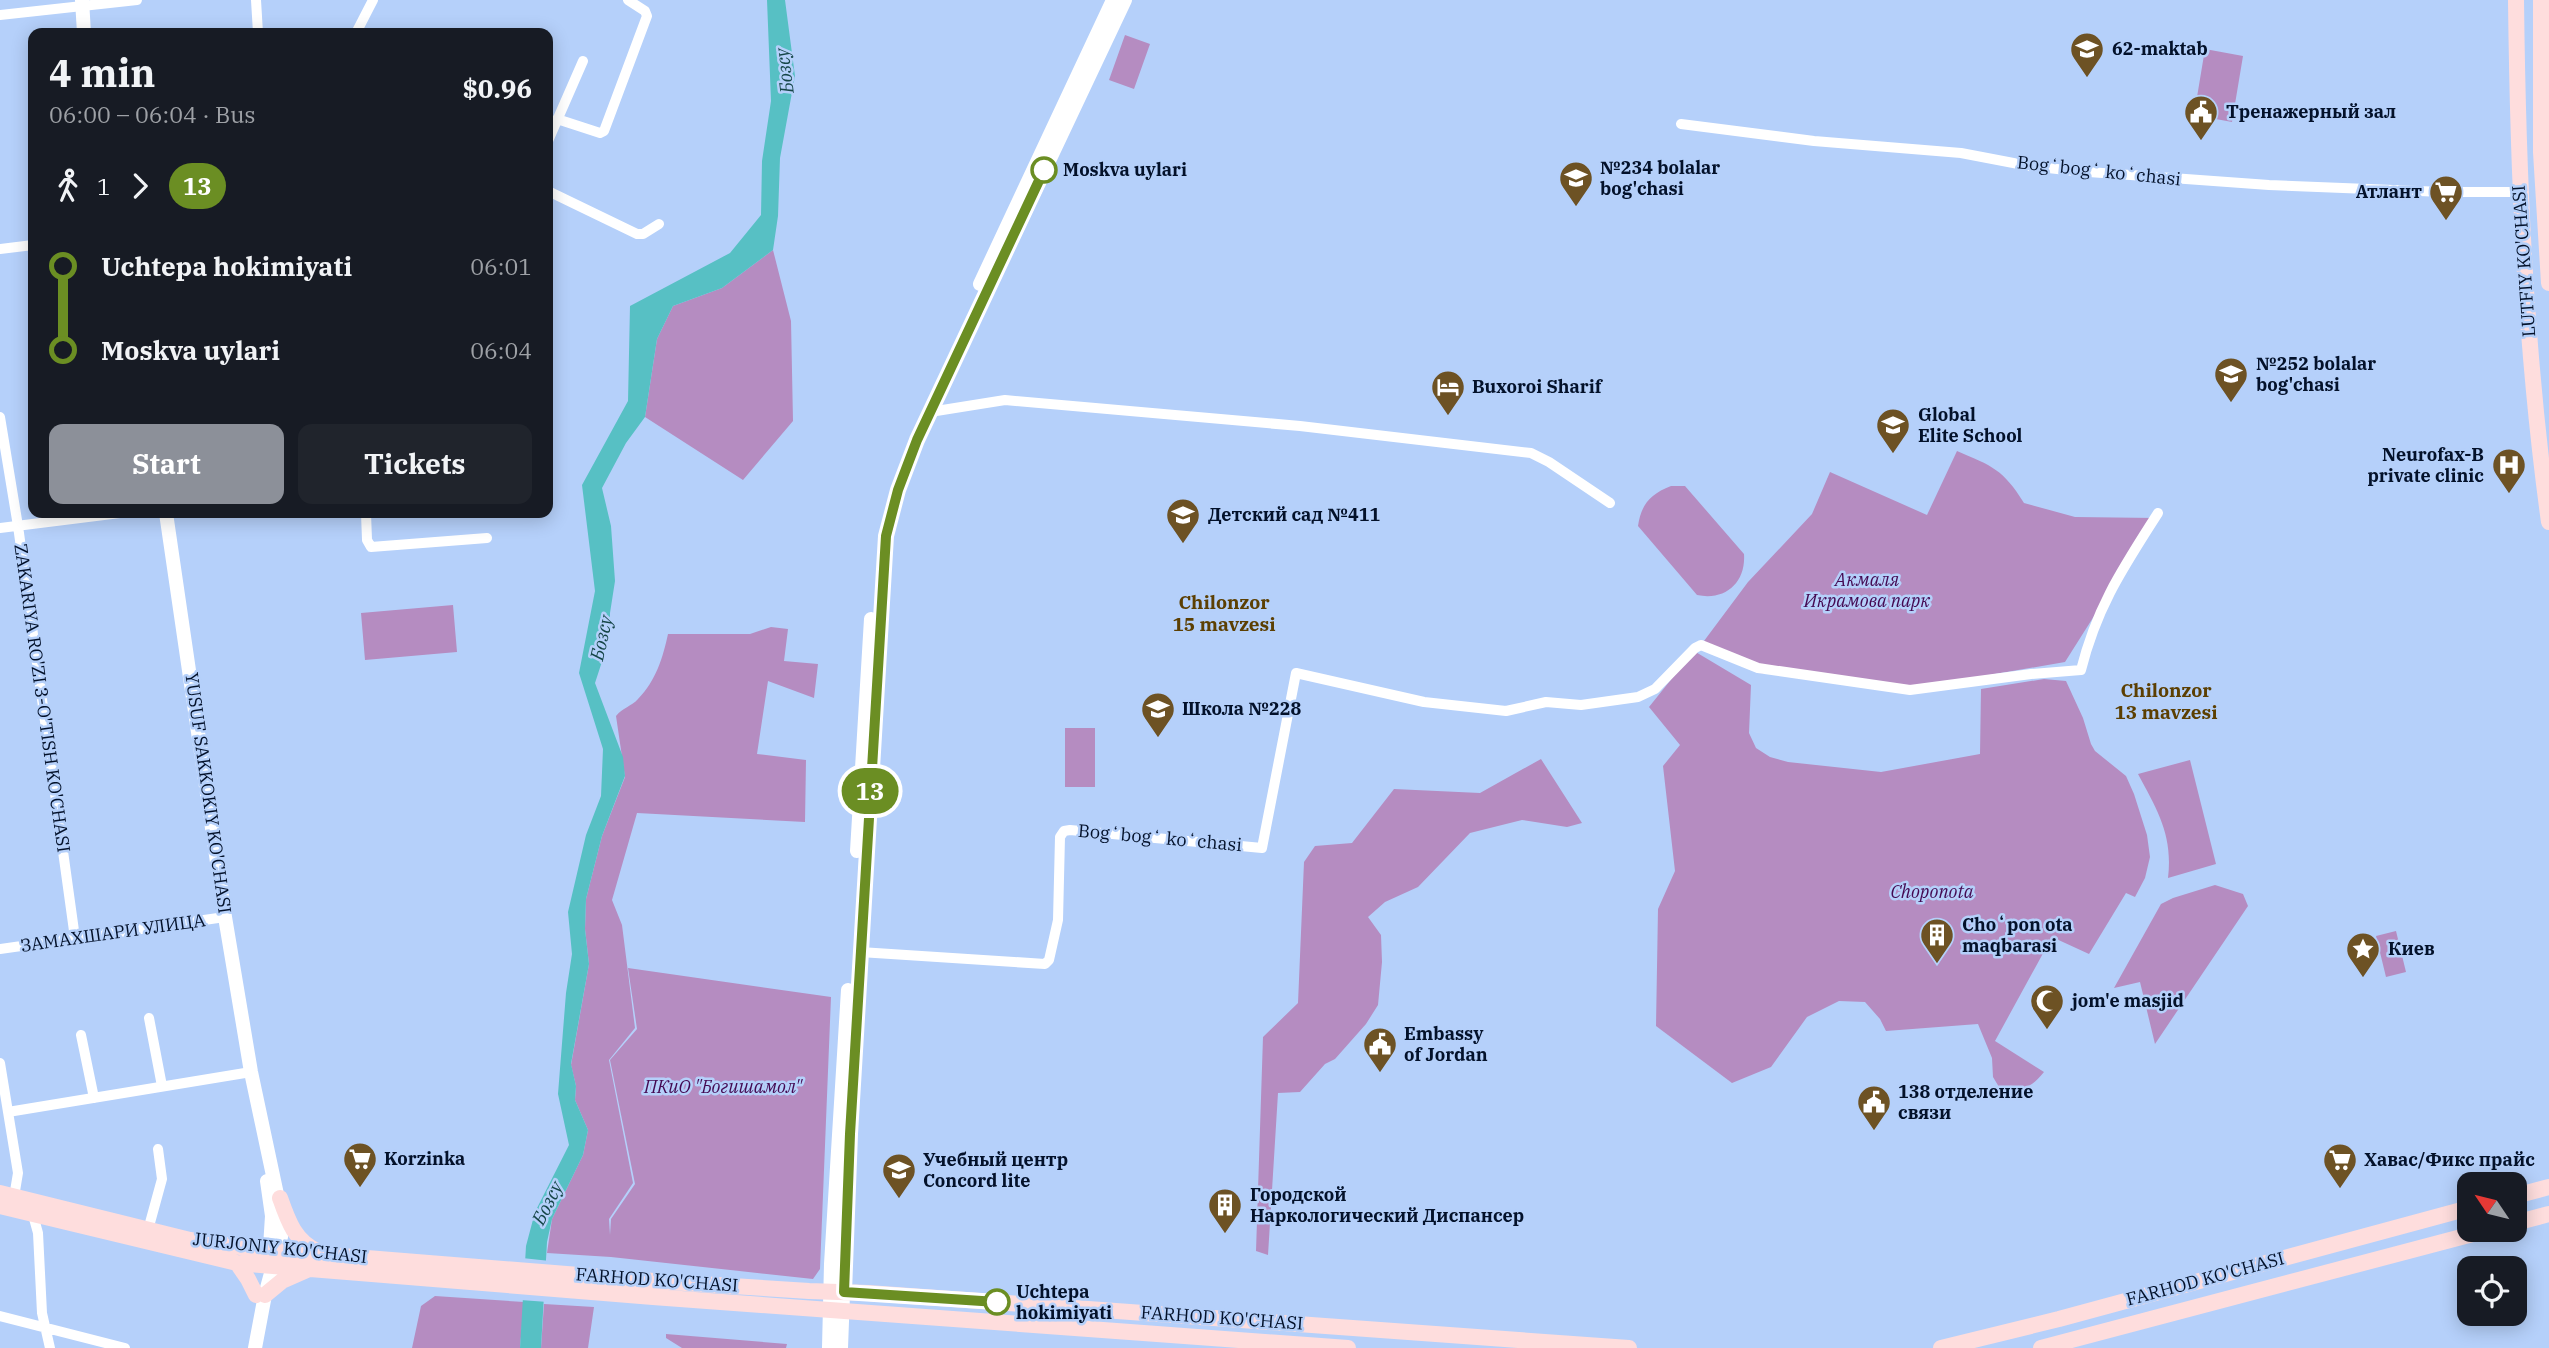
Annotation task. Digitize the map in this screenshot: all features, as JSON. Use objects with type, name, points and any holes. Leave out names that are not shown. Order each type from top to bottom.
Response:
[{"type":"main road","points":[[829,1348],[836,1310],[866,688],[878,536],[891,488],[1113,0]]},
{"type":"main road","points":[[837,1292],[886,536],[898,490],[927,410],[1125,0]]},
{"type":"main road","name":"LUTFIY KO'CHASI","points":[[2516,0],[2519,192],[2536,425],[2549,522]]},
{"type":"main road","name":"LUTFIY KO'CHASI","points":[[2541,0],[2541,152],[2549,283]]},
{"type":"main road","points":[[83,3],[84,28]]},
{"type":"main road","points":[[2518,153],[2541,152]]},
{"type":"main road","name":"YUSUF SAKKOKIY KO'CHASI","points":[[167,518],[225,917],[251,1072],[282,1218],[245,1348]]},
{"type":"main road","name":"YUSUF SAKKOKIY KO'CHASI","points":[[251,1072],[254,1123],[272,1216],[271,1258]]},
{"type":"main road","points":[[2527,1193],[2549,1187]]},
{"type":"main road","name":"JURJONIY KO'CHASI","points":[[7,1195],[271,1258]]},
{"type":"main road","points":[[279,1198],[296,1235],[310,1248],[324,1254]]},
{"type":"main road","name":"JURJONIY KO'CHASI","points":[[0,1206],[237,1263],[324,1254],[439,1263]]},
{"type":"main road","name":"FARHOD KO'CHASI","points":[[1941,1348],[2059,1319],[2457,1211]]},
{"type":"main road","points":[[2527,1220],[2549,1214]]},
{"type":"main road","name":"FARHOD KO'CHASI","points":[[2041,1348],[2457,1238]]},
{"type":"main road","name":"FARHOD KO'CHASI","points":[[271,1258],[313,1268],[437,1280],[1349,1348]]},
{"type":"main road","points":[[237,1263],[261,1295],[282,1281],[313,1268]]},
{"type":"main road","name":"FARHOD KO'CHASI","points":[[439,1263],[654,1281],[1629,1348]]},
{"type":"main road","name":"YUSUF SAKKOKIY KO'CHASI","points":[[255,1348],[261,1295]]},
{"type":"main road","points":[[2097,1308],[2095,1322],[2102,1332]]},
{"type":"main road","points":[[836,1310],[841,1348]]},
{"type":"main road","points":[[2059,1319],[2067,1328],[2065,1342]]},
{"type":"main road","points":[[1461,1335],[1478,1348]]},
{"type":"main road","points":[[1499,1348],[1525,1339]]},
{"type":"street","points":[[0,15],[83,3],[137,0]]},
{"type":"street","points":[[256,0],[258,28]]},
{"type":"street","points":[[359,28],[373,0]]},
{"type":"street","points":[[557,119],[600,133],[604,131],[647,16],[645,11],[628,0]]},
{"type":"street","points":[[553,129],[583,61]]},
{"type":"street","name":"Bogʻbogʻ koʻchasi","points":[[1681,124],[1814,141],[1961,153],[2029,166],[2075,171],[2269,185],[2519,192]]},
{"type":"street","points":[[553,193],[637,234],[643,234],[659,224]]},
{"type":"street","points":[[0,249],[28,246]]},
{"type":"street","points":[[927,410],[1005,400],[1300,426],[1531,453],[1549,461],[1610,503]]},
{"type":"street","name":"ZAKARIYA RO'ZI 3-O'TISH KO'CHASI","points":[[0,417],[18,526],[75,938]]},
{"type":"street","name":"Bogʻbogʻ koʻchasi","points":[[860,952],[1045,964],[1049,960],[1058,920],[1059,837],[1064,831],[1262,848],[1296,673],[1424,702],[1506,710],[1546,702],[1581,705],[1638,697],[1655,689],[1701,645],[1758,668],[1910,690],[2081,670],[2089,637],[2099,612],[2116,578],[2158,513]]},
{"type":"street","points":[[0,528],[81,518]]},
{"type":"street","points":[[366,518],[367,540],[371,547],[487,538]]},
{"type":"street","name":"ЗАМАХШАРИ УЛИЦА","points":[[0,949],[225,917]]},
{"type":"street","points":[[149,1018],[162,1086]]},
{"type":"street","points":[[80,1035],[94,1098]]},
{"type":"street","points":[[0,1063],[18,1174],[7,1195]]},
{"type":"street","points":[[8,1112],[251,1072]]},
{"type":"street","points":[[148,1230],[162,1179],[158,1149]]},
{"type":"street","points":[[33,1215],[38,1233],[42,1313],[50,1348]]},
{"type":"street","points":[[0,1316],[125,1348]]},
{"type":"green space","points":[[1125,35],[1150,44],[1134,89],[1109,80]]},
{"type":"green space","points":[[2205,49],[2243,56],[2232,122],[2194,115]]},
{"type":"green space","points":[[773,250],[791,321],[793,421],[743,480],[645,417],[657,339],[673,306],[722,288]]},
{"type":"green space","name":"Акмаля Икрамова парк","points":[[1957,451],[1996,470],[2010,483],[2024,503],[2075,517],[2156,518],[2065,662],[1914,688],[1759,673],[1701,645],[1748,582],[1812,514],[1830,472],[1927,515]]},
{"type":"green space","points":[[1671,486],[1685,486],[1744,554],[1744,564],[1737,581],[1725,592],[1697,595],[1638,526],[1641,512],[1648,501]]},
{"type":"green space","points":[[453,605],[457,652],[365,660],[361,613]]},
{"type":"green space","name":"ПКиО \"Богишамол\"","points":[[771,627],[788,629],[784,661],[818,664],[814,698],[768,681],[757,754],[806,760],[805,822],[637,813],[612,900],[622,925],[635,1028],[609,1060],[633,1183],[609,1219],[610,1235],[611,1219],[635,1184],[610,1060],[637,1029],[628,968],[831,997],[820,1269],[813,1279],[611,1257],[547,1253],[552,1219],[583,1155],[588,1130],[575,1100],[576,1086],[571,1065],[589,964],[585,929],[586,899],[602,836],[625,777],[616,716],[636,701],[650,684],[661,660],[668,634],[750,634]]},
{"type":"green space","name":"Choponota","points":[[1694,651],[1751,685],[1749,733],[1756,748],[1770,757],[1788,762],[1881,772],[1980,754],[1981,689],[2044,679],[2066,681],[2095,751],[2126,776],[2147,835],[2150,857],[2145,878],[2135,897],[2126,893],[2089,954],[2052,937],[1995,1041],[2044,1072],[2034,1083],[2019,1088],[1999,1087],[1993,1077],[1992,1058],[1978,1024],[1886,1031],[1880,1019],[1865,1002],[1839,1001],[1807,1017],[1771,1067],[1732,1083],[1656,1026],[1658,909],[1675,871],[1663,766],[1680,745],[1649,707]]},
{"type":"green space","points":[[1065,728],[1095,728],[1095,787],[1065,787]]},
{"type":"green space","points":[[1541,759],[1582,823],[1567,827],[1522,820],[1470,833],[1418,887],[1385,902],[1368,917],[1381,935],[1382,962],[1378,1005],[1366,1024],[1335,1059],[1325,1064],[1300,1092],[1278,1093],[1268,1255],[1256,1251],[1263,1037],[1298,1003],[1304,862],[1315,846],[1352,843],[1394,789],[1480,793]]},
{"type":"green space","points":[[2190,760],[2216,864],[2168,878],[2166,836],[2158,812],[2138,774]]},
{"type":"green space","points":[[2215,885],[2243,894],[2248,906],[2155,1044],[2140,982],[2114,988],[2161,904]]},
{"type":"green space","points":[[2396,931],[2406,972],[2386,977],[2376,936]]},
{"type":"green space","points":[[435,1296],[524,1302],[520,1348],[412,1348],[421,1306]]},
{"type":"green space","points":[[544,1304],[594,1307],[588,1348],[541,1348]]},
{"type":"green space","points":[[666,1334],[787,1344],[786,1348],[682,1348],[666,1338]]},
{"type":"water","name":"Бозсу","points":[[767,0],[785,0],[795,76],[780,158],[778,216],[773,250],[722,288],[673,306],[657,339],[645,417],[626,443],[602,488],[611,526],[615,581],[610,613],[610,637],[595,683],[623,757],[625,776],[602,836],[586,899],[585,929],[589,964],[571,1064],[576,1086],[575,1100],[588,1130],[583,1155],[552,1219],[547,1242],[541,1348],[520,1348],[526,1246],[535,1212],[569,1145],[558,1094],[572,954],[568,912],[586,835],[601,796],[603,749],[579,673],[595,591],[582,485],[628,401],[630,306],[730,253],[761,215],[762,161],[771,101]]},
{"type":"pier","points":[[522,1258],[550,1261],[548,1302],[520,1300]]},
{"type":"bus line","name":"13","points":[[997,1302],[844,1292],[848,1160],[886,536],[898,490],[917,440],[1044,170]]},
{"type":"place","name":"62-maktab","points":[[2087,79]]},
{"type":"place","name":"Тренажерный зал","points":[[2201,142]]},
{"type":"place","name":"Moskva uylari","points":[[1044,170]]},
{"type":"place","name":"№234 bolalar bog'chasi","points":[[1576,208]]},
{"type":"place","name":"Атлант","points":[[2446,222]]},
{"type":"place","name":"№252 bolalar bog'chasi","points":[[2231,404]]},
{"type":"place","name":"Buxoroi Sharif","points":[[1448,417]]},
{"type":"place","name":"Global Elite School","points":[[1893,455]]},
{"type":"place","name":"Neurofax-B private clinic","points":[[2509,495]]},
{"type":"place","name":"Детский сад №411","points":[[1183,545]]},
{"type":"place","name":"Школа №228","points":[[1158,739]]},
{"type":"place","name":"Choʻpon ota maqbarasi","points":[[1937,965]]},
{"type":"place","name":"Киев","points":[[2363,979]]},
{"type":"place","name":"jom'e masjid","points":[[2047,1031]]},
{"type":"place","name":"Embassy of Jordan","points":[[1380,1074]]},
{"type":"place","name":"138 отделение связи","points":[[1874,1132]]},
{"type":"place","name":"Korzinka","points":[[360,1189]]},
{"type":"place","name":"Хавас/Фикс прайс","points":[[2340,1190]]},
{"type":"place","name":"Учебный центр Concord lite","points":[[899,1200]]},
{"type":"place","name":"Городской Наркологический Диспансер","points":[[1225,1235]]},
{"type":"place","name":"Uchtepa hokimiyati","points":[[997,1302]]},
{"type":"district","name":"Chilonzor 15 mavzesi","points":[[1224,613]]},
{"type":"district","name":"Chilonzor 13 mavzesi","points":[[2166,701]]}]
